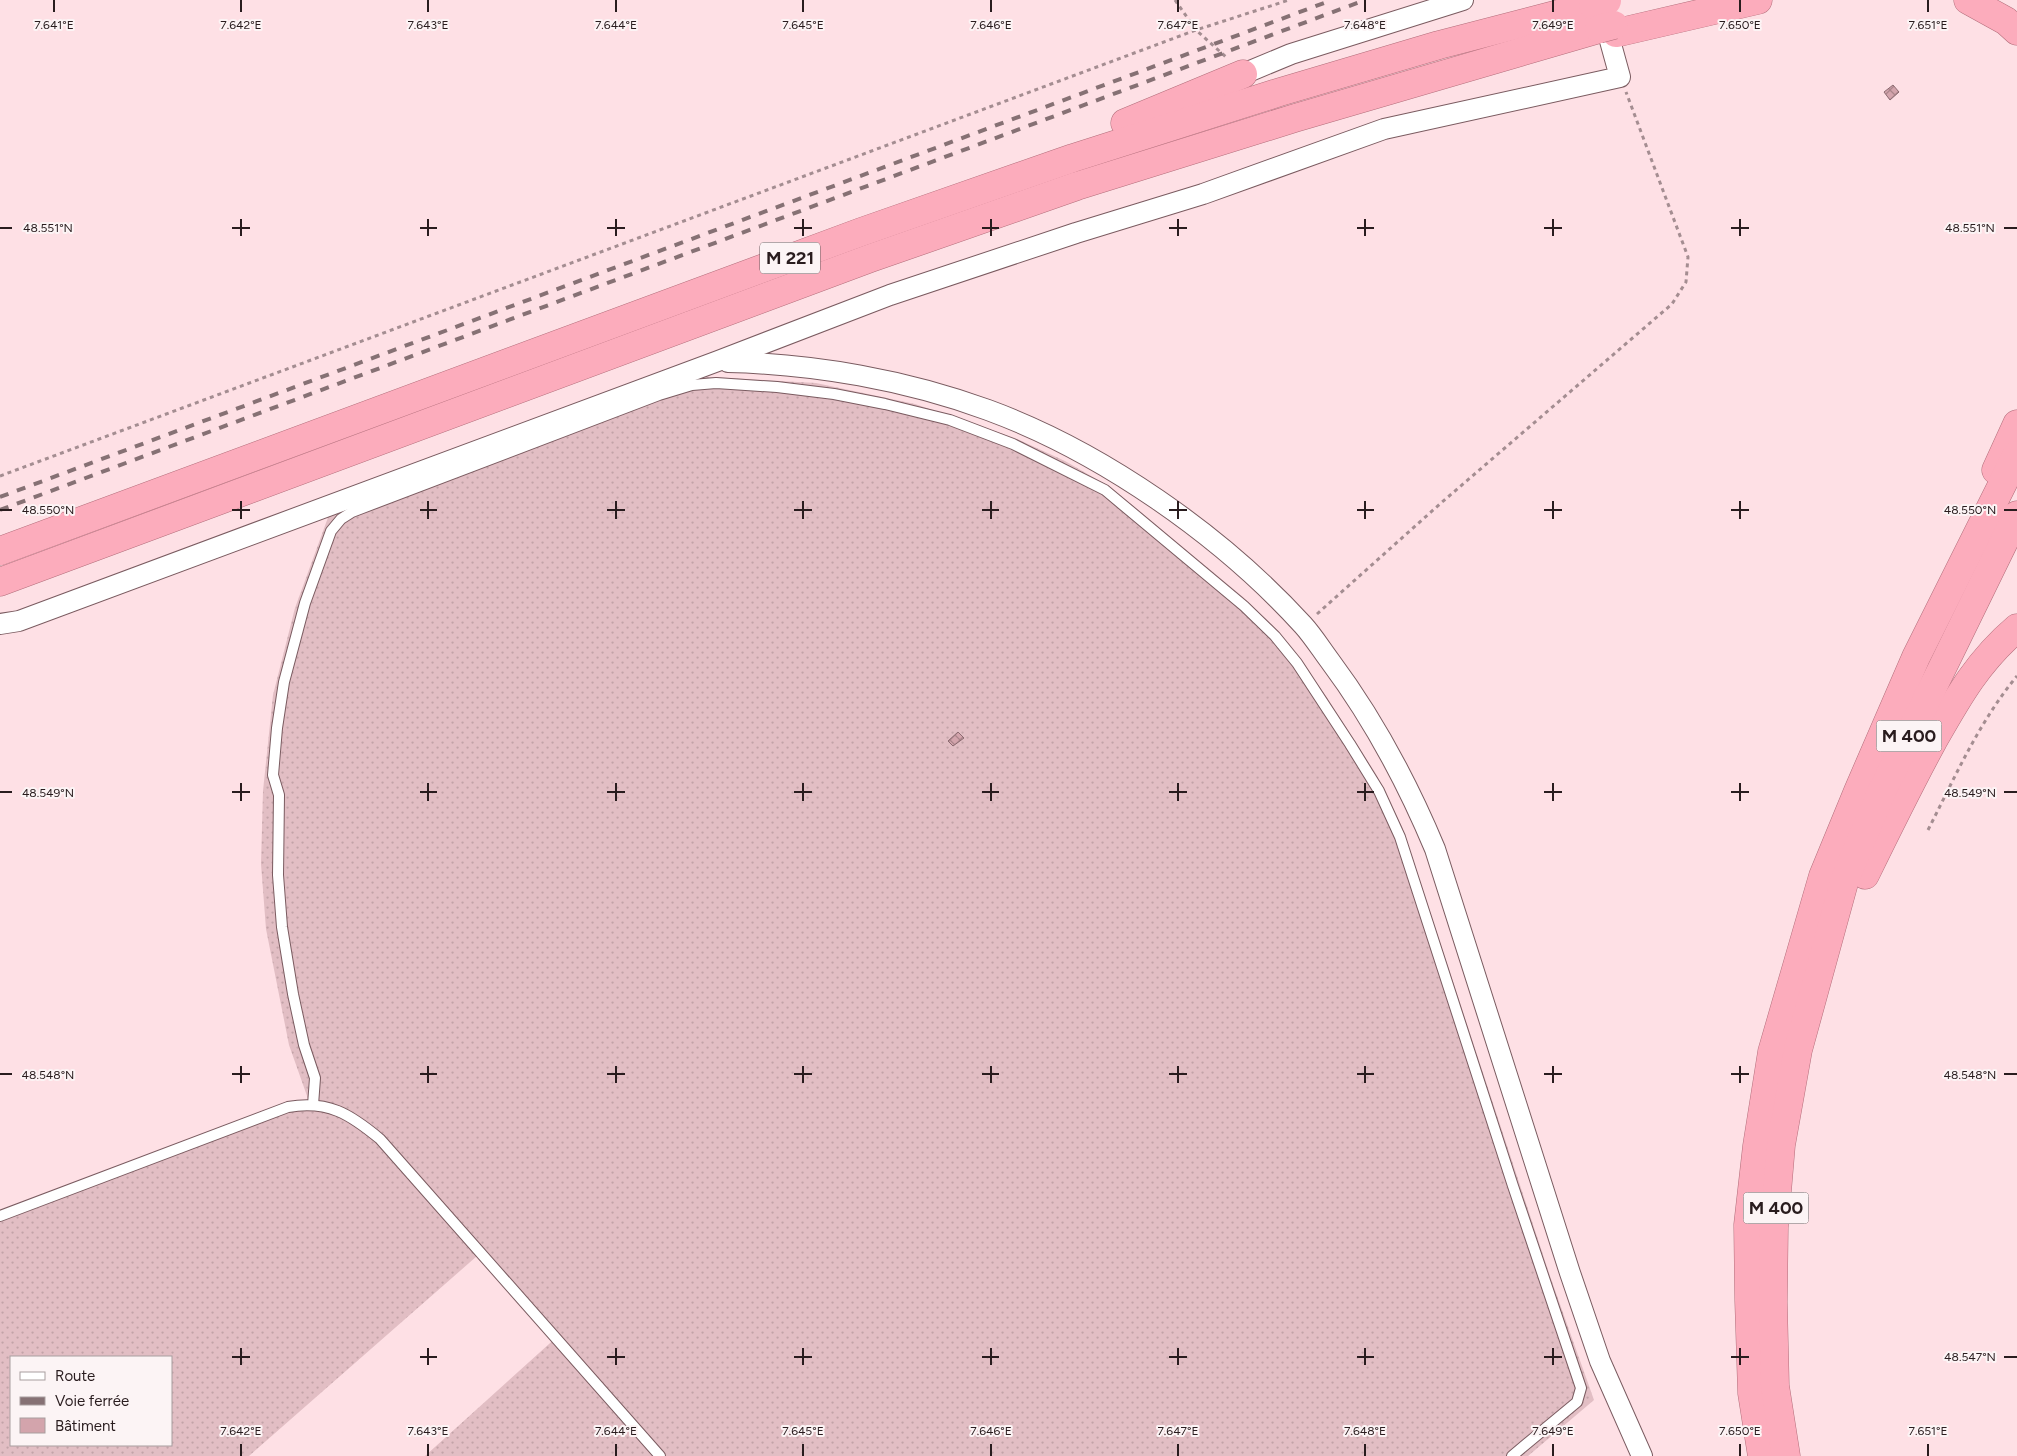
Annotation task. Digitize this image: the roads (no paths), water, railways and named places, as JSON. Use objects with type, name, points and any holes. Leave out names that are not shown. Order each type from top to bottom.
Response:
[{"type":"highway","name":"M 221","points":[[0,551],[861,232],[1073,158],[1280,92],[1439,45],[1605,16],[1712,0]]},
{"type":"highway","name":"M 221","points":[[0,582],[900,248],[1087,183],[1294,118],[1485,63],[1605,16],[1758,0]]},
{"type":"highway","points":[[1968,0],[2006,21],[2017,32]]},
{"type":"highway","points":[[861,232],[1054,150],[1150,114],[1243,74]]},
{"type":"highway","points":[[1944,602],[1998,465],[2017,424]]},
{"type":"highway","name":"M 400","points":[[1762,1456],[1752,1393],[1748,1226],[1757,1146],[1772,1052],[1823,876],[1916,657],[2017,455]]},
{"type":"highway","name":"M 400","points":[[1786,1456],[1775,1386],[1774,1227],[1781,1145],[1798,1050],[1845,879],[1881,793],[2017,515]]},
{"type":"highway","points":[[1821,964],[1912,781],[1963,688],[1997,645],[2017,628]]},
{"type":"street","points":[[1243,74],[1291,54],[1463,0]]},
{"type":"street","points":[[0,624],[19,621],[718,362],[890,295],[1247,179],[1353,139],[1419,121],[1620,77],[1605,16]]},
{"type":"street","points":[[718,362],[766,363],[812,368],[903,386],[989,410],[1032,428],[1103,465],[1182,518],[1220,547],[1304,626],[1351,689],[1374,724],[1416,804],[1434,849],[1600,1361],[1642,1456]]},
{"type":"lane","points":[[313,1105],[315,1078],[304,1044],[293,994],[282,927],[278,875],[279,795],[273,775],[277,728],[284,682],[302,612],[331,531],[341,519],[352,512],[659,395],[692,385],[716,384],[777,387],[834,394],[950,420],[1013,444],[1104,490],[1244,606],[1275,636],[1297,663],[1378,791],[1400,836],[1512,1186],[1581,1388],[1577,1402],[1512,1456]]},
{"type":"lane","points":[[0,1216],[288,1107],[306,1104],[334,1108],[356,1119],[380,1138],[660,1456]]},
{"type":"railway","points":[[0,497],[1332,0]]},
{"type":"railway","points":[[0,510],[1365,0]]}]
